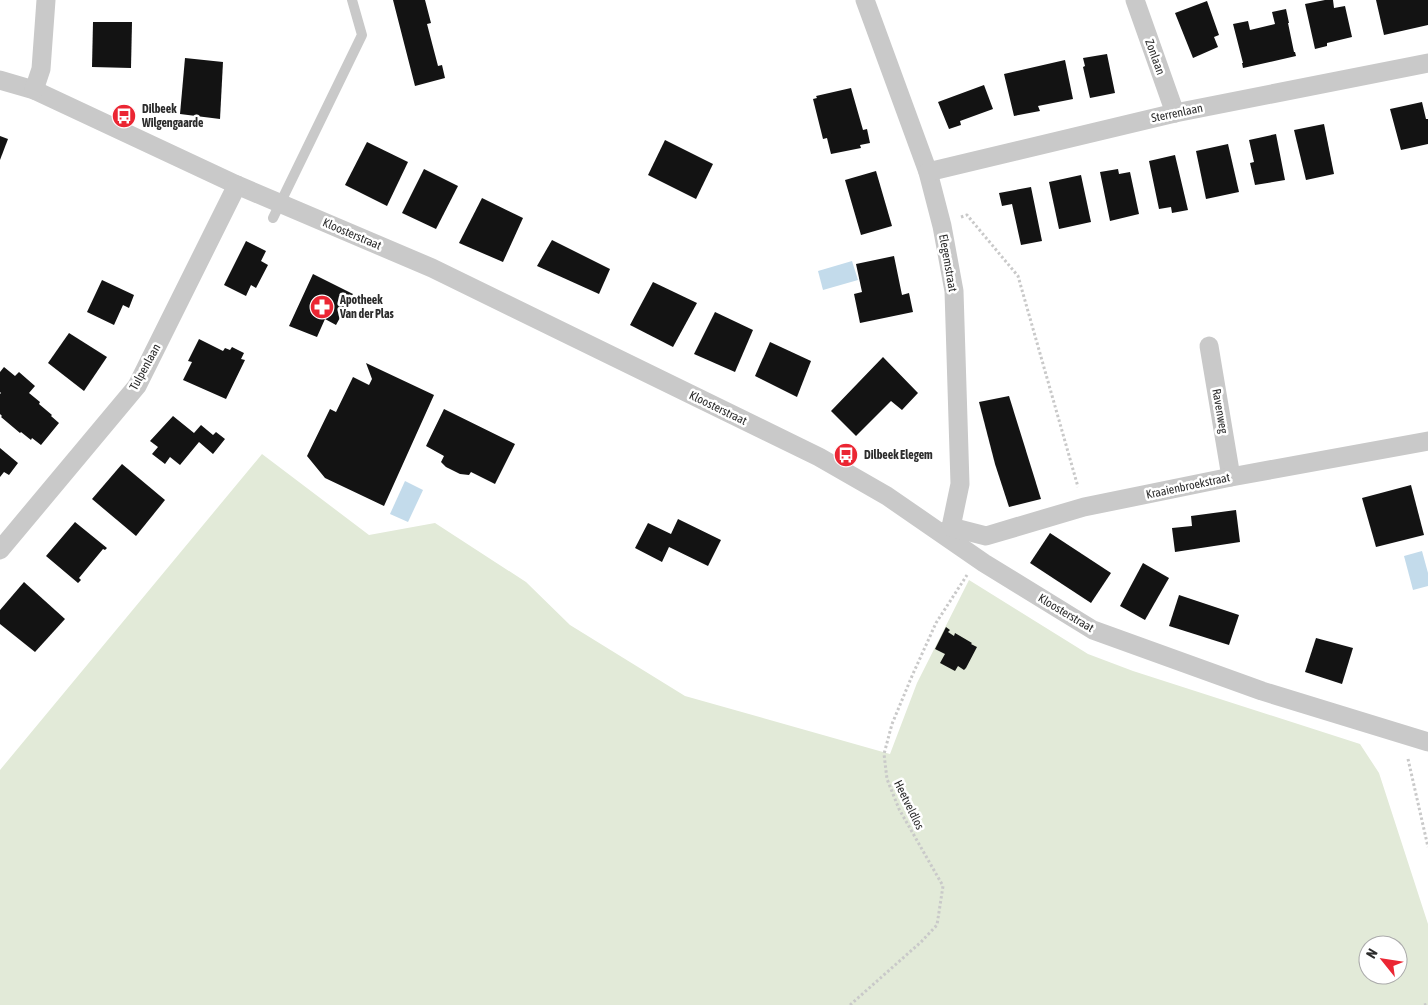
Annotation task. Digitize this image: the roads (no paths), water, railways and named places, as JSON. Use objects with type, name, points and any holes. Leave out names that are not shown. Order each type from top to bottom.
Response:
[{"type":"street","points":[[34,90],[41,69],[46,0]]},
{"type":"street","name":"Elegemstraat","points":[[865,0],[928,172],[942,226],[954,291],[960,484],[947,531]]},
{"type":"street","name":"Zonlaan","points":[[1135,0],[1175,113]]},
{"type":"street","name":"Sterrenlaan","points":[[928,172],[1175,113],[1428,63]]},
{"type":"street","name":"Kloosterstraat","points":[[0,80],[34,90],[237,185],[276,211],[432,268],[819,457],[947,531],[978,559],[1093,630],[1262,691],[1428,742]]},
{"type":"street","name":"Tulpenlaan","points":[[0,550],[137,386],[237,185]]},
{"type":"street","name":"Ravenweg","points":[[1209,346],[1231,477]]},
{"type":"street","name":"Kraaienbroekstraat","points":[[947,531],[986,536],[1084,507],[1231,477],[1428,441]]},
{"type":"lane","points":[[276,211],[362,35],[352,0]]},
{"type":"water","points":[[852,261],[858,280],[823,290],[818,271]]},
{"type":"water","points":[[405,481],[423,490],[408,522],[390,514]]},
{"type":"water","points":[[1422,551],[1428,573],[1428,586],[1413,590],[1404,556]]},
{"type":"place","name":"Dilbeek Wilgengaarde","points":[[124,116]]},
{"type":"place","name":"Apotheek Van der Plas","points":[[322,307]]},
{"type":"place","name":"Dilbeek Elegem","points":[[846,455]]}]
